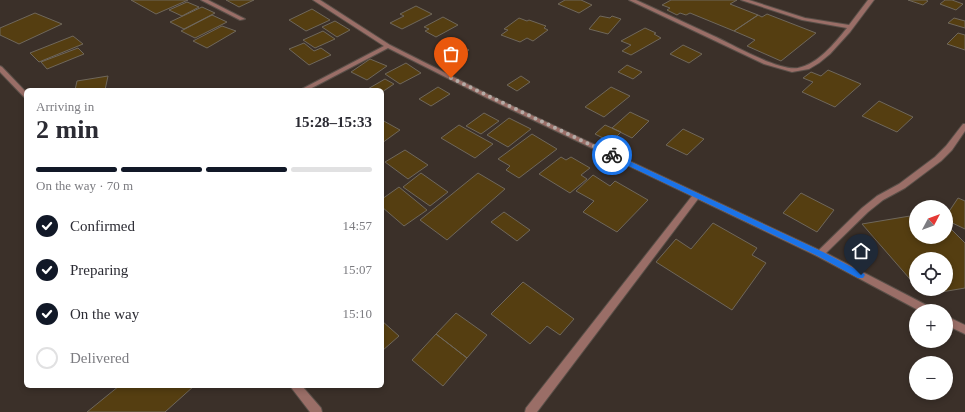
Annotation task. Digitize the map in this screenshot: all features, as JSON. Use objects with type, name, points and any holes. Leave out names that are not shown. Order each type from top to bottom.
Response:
[{"type":"street","points":[[204,0],[242,19]]},
{"type":"street","points":[[316,0],[388,46],[490,97],[820,254],[916,304]]},
{"type":"street","points":[[632,0],[766,63],[790,70],[809,67],[826,57],[871,0]]},
{"type":"street","points":[[744,0],[804,19],[849,27]]},
{"type":"street","points":[[307,88],[388,46]]},
{"type":"street","points":[[0,68],[24,94]]},
{"type":"street","points":[[820,254],[864,210],[880,198],[902,186],[938,159],[949,148],[965,126]]},
{"type":"street","points":[[530,412],[697,195]]},
{"type":"street","points":[[953,324],[965,330]]},
{"type":"street","points":[[297,388],[317,412]]},
{"type":"building","points":[[131,0],[188,0],[156,14]]},
{"type":"building","points":[[226,0],[254,0],[239,7]]},
{"type":"building","points":[[565,0],[581,0],[592,5],[579,13],[558,4]]},
{"type":"building","points":[[671,0],[737,0],[730,4],[758,15],[734,31],[690,13],[686,15],[680,13],[677,15],[667,10],[670,8],[662,5]]},
{"type":"building","points":[[908,0],[926,0],[928,1],[923,5]]},
{"type":"building","points":[[945,0],[952,0],[963,4],[956,10],[940,4]]},
{"type":"building","points":[[187,2],[199,7],[182,16],[169,10]]},
{"type":"building","points":[[416,6],[432,14],[402,29],[390,23],[404,16],[400,14]]},
{"type":"building","points":[[202,7],[215,13],[184,29],[170,22]]},
{"type":"building","points":[[312,9],[330,20],[306,31],[289,20]]},
{"type":"building","points":[[35,13],[62,24],[19,44],[0,35],[0,28]]},
{"type":"building","points":[[767,14],[816,33],[781,61],[747,46],[755,40],[734,31],[758,15],[762,17]]},
{"type":"building","points":[[212,15],[227,22],[195,38],[181,31]]},
{"type":"building","points":[[600,16],[610,18],[612,16],[621,19],[608,34],[589,29]]},
{"type":"building","points":[[443,17],[458,25],[436,37],[425,31],[429,29],[424,27]]},
{"type":"building","points":[[519,18],[546,26],[544,28],[548,30],[533,41],[527,38],[520,42],[501,35],[508,30],[504,29]]},
{"type":"building","points":[[954,18],[965,21],[965,28],[948,23]]},
{"type":"building","points":[[335,21],[350,30],[337,37],[322,27]]},
{"type":"building","points":[[222,26],[236,31],[207,48],[193,41]]},
{"type":"building","points":[[645,28],[656,33],[654,34],[661,38],[631,55],[622,51],[631,45],[621,41]]},
{"type":"building","points":[[323,31],[335,39],[315,48],[303,40]]},
{"type":"building","points":[[958,33],[965,35],[965,50],[947,44]]},
{"type":"building","points":[[73,36],[83,44],[39,62],[30,53]]},
{"type":"building","points":[[304,43],[314,51],[321,48],[331,55],[309,65],[289,49]]},
{"type":"building","points":[[458,44],[469,50],[452,59],[441,53],[445,51],[441,49],[447,45],[452,48]]},
{"type":"building","points":[[683,45],[702,54],[689,63],[670,54]]},
{"type":"building","points":[[78,48],[84,54],[47,69],[41,62]]},
{"type":"building","points":[[370,59],[387,66],[367,80],[351,72]]},
{"type":"building","points":[[406,63],[421,73],[400,84],[385,74]]},
{"type":"building","points":[[627,65],[642,72],[633,79],[618,72]]},
{"type":"building","points":[[828,70],[861,84],[835,107],[802,92],[813,82],[803,78],[811,72],[821,76]]},
{"type":"building","points":[[108,76],[105,88],[75,88],[77,81]]},
{"type":"building","points":[[521,76],[530,82],[517,91],[507,85]]},
{"type":"building","points":[[385,79],[394,84],[384,91],[384,88],[369,88]]},
{"type":"building","points":[[438,87],[450,94],[431,106],[419,99]]},
{"type":"building","points":[[611,87],[630,96],[604,117],[585,107]]},
{"type":"building","points":[[879,101],[913,117],[897,132],[862,116]]},
{"type":"building","points":[[630,112],[649,121],[632,138],[612,128]]},
{"type":"building","points":[[484,113],[499,121],[481,134],[466,126]]},
{"type":"building","points":[[509,118],[531,129],[508,147],[487,135]]},
{"type":"building","points":[[384,121],[400,130],[384,142]]},
{"type":"building","points":[[459,125],[493,144],[475,158],[441,138]]},
{"type":"building","points":[[605,125],[621,132],[611,142],[595,134]]},
{"type":"building","points":[[683,129],[704,139],[687,155],[666,145]]},
{"type":"building","points":[[532,134],[557,149],[519,178],[506,170],[510,166],[498,159]]},
{"type":"building","points":[[405,150],[428,165],[408,179],[385,162]]},
{"type":"building","points":[[561,157],[566,160],[571,157],[590,168],[581,175],[587,179],[570,193],[539,174]]},
{"type":"building","points":[[421,173],[448,192],[430,206],[403,187]]},
{"type":"building","points":[[478,173],[505,189],[447,240],[420,220]]},
{"type":"building","points":[[593,175],[610,186],[615,181],[648,200],[617,232],[583,212],[594,201],[576,191]]},
{"type":"building","points":[[399,187],[427,210],[404,226],[384,209],[384,198]]},
{"type":"building","points":[[801,193],[834,210],[817,232],[783,213]]},
{"type":"building","points":[[958,198],[965,201],[965,229],[953,223],[953,206]]},
{"type":"building","points":[[504,212],[530,230],[517,241],[491,222]]},
{"type":"building","points":[[909,216],[909,244],[953,244],[953,231],[965,243],[965,288],[953,290],[953,252],[909,252],[909,278],[862,224]]},
{"type":"building","points":[[713,223],[757,248],[752,255],[766,263],[732,310],[656,262],[676,239],[691,249]]},
{"type":"building","points":[[523,282],[574,319],[560,335],[547,326],[530,344],[491,314]]},
{"type":"building","points":[[456,313],[487,335],[467,358],[436,334]]},
{"type":"building","points":[[384,323],[399,336],[384,349]]},
{"type":"building","points":[[436,334],[467,358],[443,386],[412,360]]},
{"type":"building","points":[[117,388],[192,388],[165,412],[87,412]]},
{"type":"way so far","points":[[451,78],[612,155]]},
{"type":"route","points":[[612,155],[861,275]]}]
